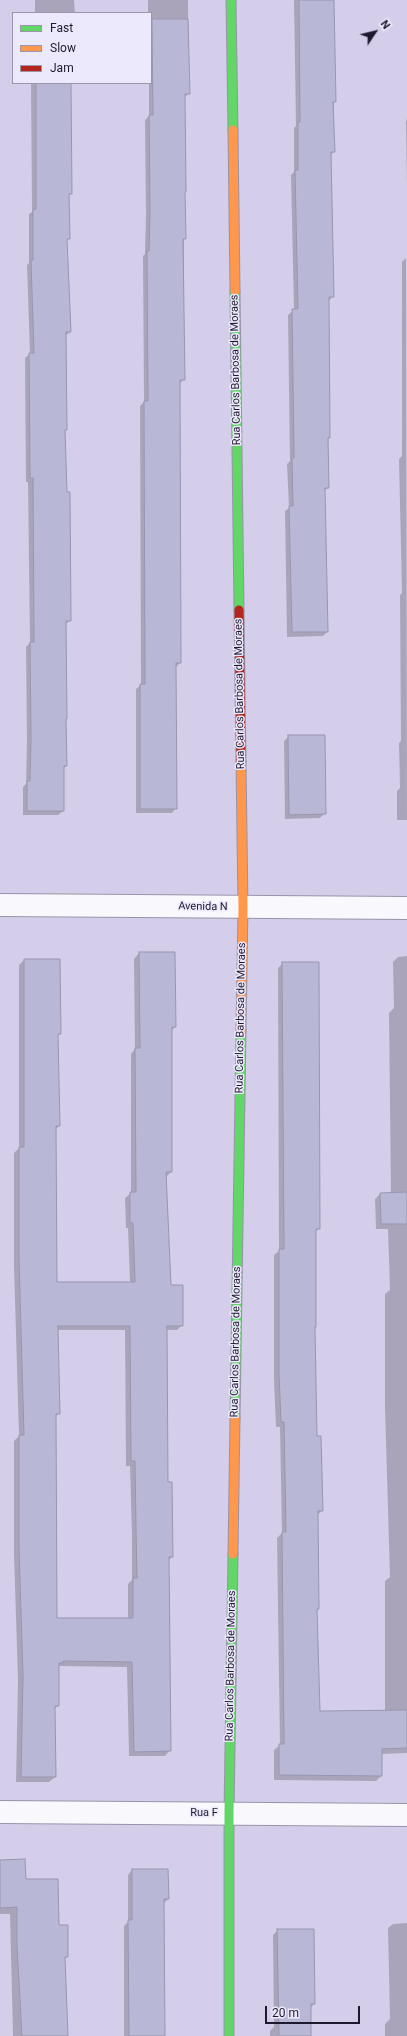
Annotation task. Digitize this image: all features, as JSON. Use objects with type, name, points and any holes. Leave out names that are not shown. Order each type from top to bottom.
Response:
[{"type":"street","name":"Rua Carlos Barbosa de Moraes","points":[[229,2036],[229,1813],[243,907],[231,0]]},
{"type":"street","name":"Avenida N","points":[[0,905],[407,908]]},
{"type":"street","name":"Rua F","points":[[0,1812],[407,1815]]},
{"type":"building","points":[[299,0],[334,0],[336,102],[333,102],[335,152],[331,152],[334,297],[329,297],[329,488],[325,488],[328,632],[292,632],[289,506],[293,506],[292,458],[294,458],[292,309],[298,309],[295,170],[298,170],[298,122],[300,122]]},
{"type":"building","points":[[152,19],[188,19],[190,94],[185,94],[186,239],[183,239],[185,380],[180,380],[181,663],[176,663],[177,809],[140,809],[140,684],[145,684],[144,401],[148,401],[147,251],[149,251],[150,209],[149,115],[153,115]]},
{"type":"building","points":[[36,84],[71,84],[72,194],[69,194],[70,239],[67,239],[71,332],[66,332],[67,430],[65,430],[67,492],[70,492],[71,621],[66,621],[67,766],[64,766],[64,811],[27,811],[27,781],[30,781],[31,736],[30,642],[34,642],[33,478],[30,478],[29,353],[34,353],[31,260],[33,260],[33,209],[36,209]]},
{"type":"building","points":[[288,735],[325,735],[326,814],[289,815]]},
{"type":"building","points":[[139,952],[175,952],[176,1027],[172,1027],[172,1172],[166,1172],[171,1285],[183,1285],[183,1326],[167,1326],[168,1482],[172,1482],[173,1557],[169,1557],[171,1751],[134,1752],[132,1662],[63,1661],[63,1663],[59,1663],[59,1706],[55,1706],[56,1777],[21,1777],[23,1675],[19,1548],[19,1435],[24,1435],[19,1260],[19,1147],[24,1147],[24,959],[60,959],[61,1034],[58,1034],[60,1126],[56,1126],[57,1282],[135,1282],[133,1223],[130,1223],[130,1192],[136,1192],[135,1048],[140,1048]],"holes":[[[58,1326],[130,1326],[131,1461],[135,1461],[137,1578],[133,1578],[133,1618],[57,1618],[56,1414],[60,1414]]]},
{"type":"building","points":[[282,962],[319,962],[320,1229],[316,1229],[315,1327],[317,1436],[321,1436],[323,1511],[318,1511],[319,1609],[317,1609],[320,1711],[407,1710],[407,1748],[382,1749],[382,1776],[279,1775],[279,1744],[284,1744],[282,1532],[286,1532],[284,1422],[281,1422],[279,1374],[279,1249],[284,1249]]},
{"type":"building","points":[[407,1192],[407,1224],[381,1224],[380,1193]]},
{"type":"building","points":[[25,1859],[26,1879],[58,1879],[59,1925],[68,1925],[68,1957],[65,1957],[68,2036],[22,2036],[17,1946],[17,1907],[0,1908],[0,1860]]},
{"type":"building","points":[[132,1869],[168,1869],[169,1899],[164,1899],[165,2036],[129,2036],[128,1920],[132,1920]]},
{"type":"building","points":[[277,1929],[314,1929],[315,2004],[311,2004],[311,2036],[279,2036]]},
{"type":"traffic: fast","points":[[231,0],[233,130]]},
{"type":"traffic: fast","points":[[235,291],[239,610]]},
{"type":"traffic: fast","points":[[235,1418],[241,1031]]},
{"type":"traffic: fast","points":[[229,2036],[229,1813],[233,1554]]},
{"type":"traffic: slow","points":[[233,130],[235,291]]},
{"type":"traffic: slow","points":[[241,762],[243,907],[241,1031]]},
{"type":"traffic: slow","points":[[233,1554],[235,1418]]},
{"type":"traffic: jam","points":[[239,610],[241,762]]}]
